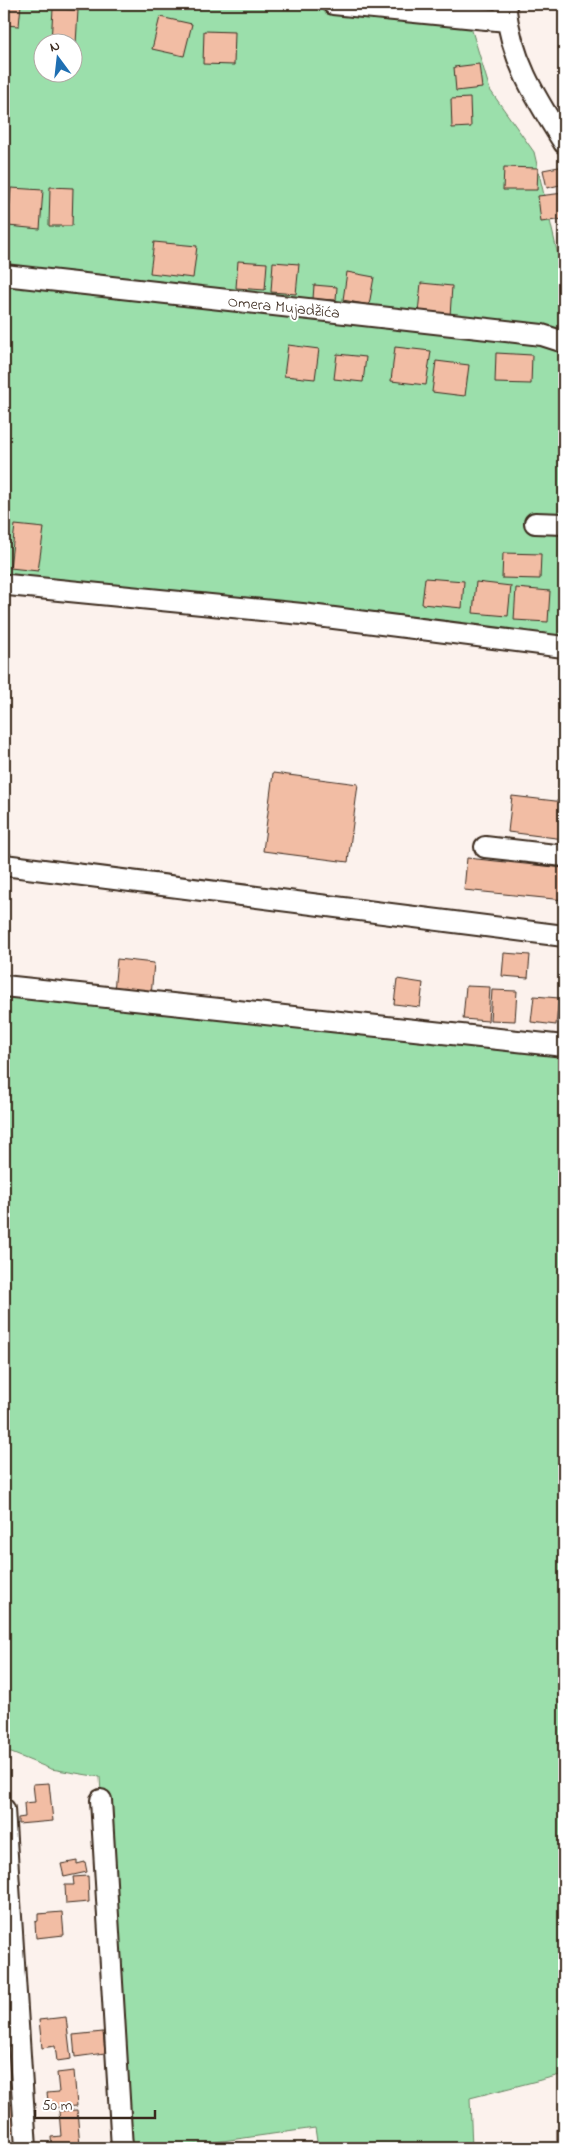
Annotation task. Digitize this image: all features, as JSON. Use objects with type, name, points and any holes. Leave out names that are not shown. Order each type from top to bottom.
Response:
[{"type":"street","points":[[332,4],[506,12],[511,42],[524,74],[564,143]]},
{"type":"street","name":"Omera Mujadžića","points":[[4,274],[542,335],[564,342]]},
{"type":"street","points":[[535,523],[564,524]]},
{"type":"street","points":[[8,585],[302,614],[564,647]]},
{"type":"street","points":[[485,847],[564,856]]},
{"type":"street","points":[[4,865],[564,936]]},
{"type":"street","points":[[4,986],[564,1046]]},
{"type":"street","points":[[101,1800],[122,2148]]},
{"type":"street","points":[[4,1809],[26,2148]]},
{"type":"green space","points":[[4,4],[464,4],[490,90],[534,152],[564,281],[564,639],[4,591]]},
{"type":"green space","points":[[4,983],[564,1045],[564,2074],[470,2098],[472,2148],[318,2148],[315,2128],[194,2145],[193,2148],[122,2148],[100,1777],[51,1769],[4,1750]]},
{"type":"building","points":[[4,4],[21,4],[19,26],[4,25]]},
{"type":"building","points":[[53,9],[78,10],[77,32],[52,32]]},
{"type":"building","points":[[160,17],[192,24],[184,56],[152,49]]},
{"type":"building","points":[[204,31],[235,32],[234,65],[203,64]]},
{"type":"building","points":[[479,64],[482,88],[456,91],[454,67]]},
{"type":"building","points":[[470,98],[471,127],[452,128],[451,99]]},
{"type":"building","points":[[564,166],[564,184],[547,188],[543,170]]},
{"type":"building","points":[[504,167],[538,168],[537,190],[503,190]]},
{"type":"building","points":[[50,187],[73,188],[72,226],[49,226]]},
{"type":"building","points":[[11,188],[43,190],[40,229],[8,226]]},
{"type":"building","points":[[564,193],[564,219],[541,222],[538,196]]},
{"type":"building","points":[[154,242],[197,246],[193,278],[150,273]]},
{"type":"building","points":[[238,261],[267,263],[265,290],[236,288]]},
{"type":"building","points":[[273,262],[299,264],[296,294],[271,292]]},
{"type":"building","points":[[347,272],[374,277],[369,305],[343,300]]},
{"type":"building","points":[[421,283],[452,286],[450,316],[418,313]]},
{"type":"building","points":[[314,285],[337,287],[336,300],[313,299]]},
{"type":"building","points":[[288,345],[319,349],[315,379],[284,376]]},
{"type":"building","points":[[395,347],[431,351],[426,385],[391,381]]},
{"type":"building","points":[[496,353],[532,355],[531,384],[495,383]]},
{"type":"building","points":[[337,354],[366,357],[363,382],[334,379]]},
{"type":"building","points":[[436,361],[469,365],[465,396],[432,392]]},
{"type":"building","points":[[15,525],[44,528],[38,571],[10,568]]},
{"type":"building","points":[[503,553],[541,554],[540,579],[502,578]]},
{"type":"building","points":[[425,578],[464,581],[462,608],[422,604]]},
{"type":"building","points":[[476,582],[511,586],[508,616],[473,613]]},
{"type":"building","points":[[516,588],[550,591],[548,622],[514,620]]},
{"type":"building","points":[[273,773],[358,784],[348,862],[263,851]]},
{"type":"building","points":[[512,796],[564,802],[564,839],[508,832]]},
{"type":"building","points":[[467,858],[564,868],[564,900],[464,890]]},
{"type":"building","points":[[504,953],[530,955],[528,978],[502,976]]},
{"type":"building","points":[[117,959],[154,963],[151,996],[114,992]]},
{"type":"building","points":[[397,979],[423,983],[420,1007],[394,1004]]},
{"type":"building","points":[[466,986],[490,987],[488,1021],[463,1019]]},
{"type":"building","points":[[492,990],[517,991],[515,1021],[490,1020]]},
{"type":"building","points":[[534,996],[559,998],[556,1025],[531,1022]]},
{"type":"building","points":[[49,1783],[53,1821],[18,1824],[18,1818],[25,1817],[24,1803],[35,1802],[33,1784]]},
{"type":"building","points":[[77,1861],[77,1864],[85,1862],[87,1872],[64,1877],[61,1864]]},
{"type":"building","points":[[88,1876],[89,1902],[66,1904],[65,1885],[74,1885],[73,1877]]},
{"type":"building","points":[[62,1912],[64,1935],[36,1938],[35,1922],[38,1921],[38,1914]]},
{"type":"building","points":[[66,2017],[71,2059],[57,2061],[55,2046],[42,2048],[39,2020]]},
{"type":"building","points":[[103,2032],[105,2053],[75,2057],[73,2035]]},
{"type":"building","points":[[74,2071],[77,2106],[49,2108],[47,2093],[59,2092],[57,2073]]},
{"type":"building","points":[[19,2104],[22,2131],[4,2133],[4,2105]]},
{"type":"building","points":[[77,2110],[80,2146],[52,2148],[51,2137],[61,2136],[59,2111]]},
{"type":"building","points":[[564,2128],[564,2140],[557,2141],[557,2129]]},
{"type":"building","points":[[530,2142],[532,2148],[510,2148],[510,2147]]}]
